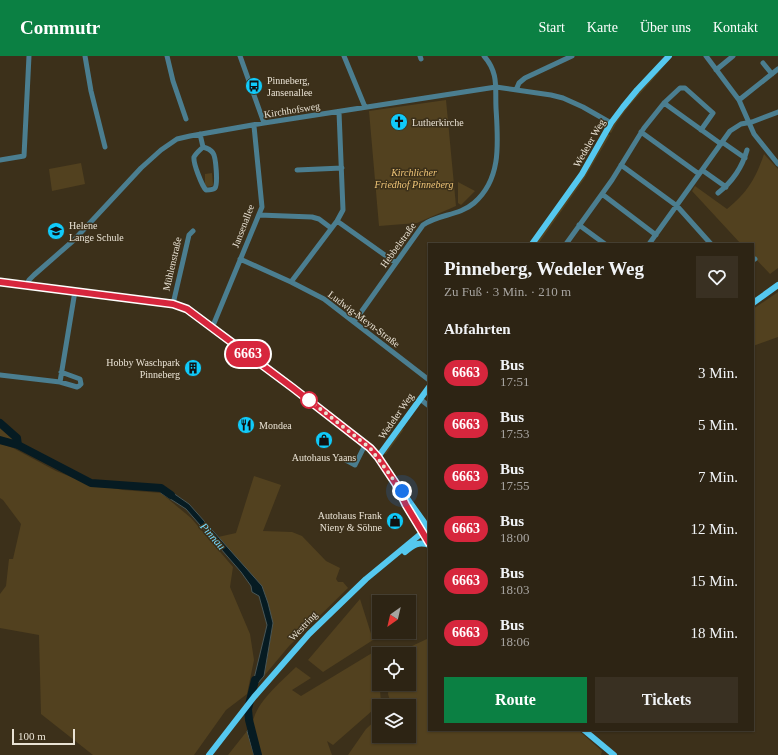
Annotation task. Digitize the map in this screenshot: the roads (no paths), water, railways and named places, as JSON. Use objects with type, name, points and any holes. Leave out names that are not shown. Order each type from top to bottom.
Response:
[{"type":"main road","name":"Wedeler Weg","points":[[533,243],[582,174],[611,124],[637,90],[669,56]]},
{"type":"main road","name":"Mühlenstraße","points":[[0,282],[173,304],[187,309],[362,440],[378,457],[418,513],[427,530]]},
{"type":"main road","points":[[754,301],[778,286]]},
{"type":"main road","name":"Wedeler Weg","points":[[378,457],[428,388]]},
{"type":"main road","name":"Mühlenstraße","points":[[398,487],[406,505],[427,530]]},
{"type":"main road","points":[[418,513],[428,517]]},
{"type":"main road","name":"Westring","points":[[209,755],[254,697],[289,656],[332,610],[366,579],[427,530]]},
{"type":"main road","points":[[393,557],[400,555],[415,544],[428,544]]},
{"type":"main road","points":[[585,731],[614,755]]},
{"type":"street","points":[[0,160],[24,156],[29,56]]},
{"type":"street","points":[[85,56],[91,91],[105,147]]},
{"type":"street","points":[[167,56],[173,81],[186,119]]},
{"type":"street","points":[[240,56],[264,123]]},
{"type":"street","points":[[344,56],[357,83],[365,107]]},
{"type":"street","name":"Hebbelstraße","points":[[354,322],[423,225],[467,208],[479,198],[489,185],[494,172],[498,149],[496,87],[493,69],[484,56]]},
{"type":"street","points":[[516,90],[524,78],[572,56]]},
{"type":"street","points":[[706,56],[739,100],[748,122],[759,140],[778,164]]},
{"type":"street","points":[[716,70],[733,56]]},
{"type":"street","points":[[763,63],[772,74]]},
{"type":"street","points":[[739,100],[778,69]]},
{"type":"street","name":"Kirchhofsweg","points":[[28,285],[29,280],[74,240],[136,173],[161,150],[177,139],[264,123],[496,87],[563,98],[583,107],[611,124]]},
{"type":"street","points":[[567,243],[602,194],[641,132],[664,103],[682,87],[713,113],[701,130]]},
{"type":"street","points":[[664,103],[701,130],[745,158]]},
{"type":"street","points":[[291,282],[337,221],[344,208],[339,112]]},
{"type":"street","points":[[652,243],[700,172],[735,126],[777,114]]},
{"type":"street","name":"Jansenallee","points":[[212,328],[262,206],[254,126]]},
{"type":"street","points":[[641,132],[700,172],[726,186]]},
{"type":"street","points":[[200,134],[203,147]]},
{"type":"street","points":[[203,147],[211,150],[215,157],[217,184],[214,189],[210,190],[206,190],[202,186],[194,162],[195,155],[203,147]]},
{"type":"street","points":[[718,193],[740,169],[747,150]]},
{"type":"street","points":[[621,165],[677,206],[710,243]]},
{"type":"street","points":[[296,170],[342,168]]},
{"type":"street","points":[[602,194],[656,235]]},
{"type":"street","points":[[259,215],[312,217],[319,219],[331,228]]},
{"type":"street","points":[[337,221],[396,263]]},
{"type":"street","points":[[579,225],[603,243]]},
{"type":"street","name":"Mühlenstraße","points":[[173,304],[189,235],[192,231]]},
{"type":"street","name":"Ludwig-Meyn-Straße","points":[[240,259],[324,299],[428,379]]},
{"type":"street","points":[[60,382],[75,291]]},
{"type":"street","points":[[0,375],[60,382],[77,387],[79,386],[81,382],[80,379],[61,372]]},
{"type":"street","points":[[420,399],[428,405]]},
{"type":"street","points":[[342,458],[355,465],[364,447]]},
{"type":"water","points":[[163,486],[189,504],[262,586],[273,623],[264,676],[251,691],[267,625],[259,596],[252,592],[251,586],[241,572],[186,509],[161,493]]},
{"type":"water","points":[[253,728],[261,755],[254,755],[247,731]]},
{"type":"waterway","points":[[0,423],[17,438],[18,445]]},
{"type":"waterway","name":"Pinnau","points":[[0,440],[18,445],[91,483],[161,488],[171,495]]},
{"type":"waterway","name":"Pinnau","points":[[255,680],[248,709],[249,720],[258,755]]},
{"type":"place","name":"Pinneberg, Jansenallee","points":[[254,86]]},
{"type":"place","name":"Lutherkirche","points":[[399,122]]},
{"type":"place","name":"Helene Lange Schule","points":[[56,231]]},
{"type":"place","name":"Hobby Waschpark Pinneberg","points":[[193,368]]},
{"type":"place","name":"Mondea","points":[[246,425]]},
{"type":"place","name":"Autohaus Yaans","points":[[324,440]]},
{"type":"place","name":"Autohaus Frank Nieny & Söhne","points":[[395,521]]},
{"type":"park label","name":"Kirchlicher Friedhof Pinneberg","points":[[414,178]]}]
